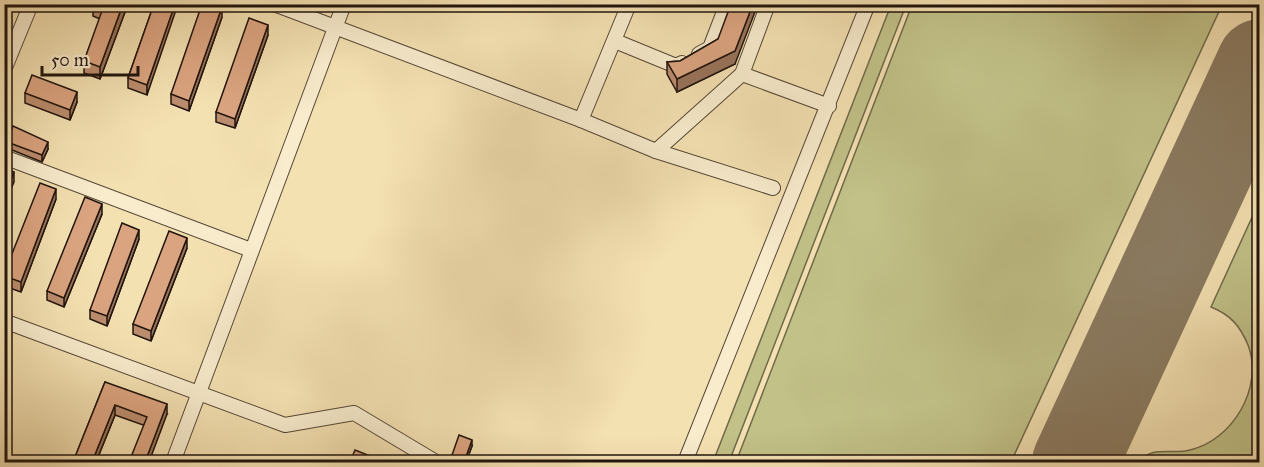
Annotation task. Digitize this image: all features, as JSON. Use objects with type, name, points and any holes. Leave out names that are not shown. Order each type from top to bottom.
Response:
[{"type":"street","points":[[4,70],[30,4]]},
{"type":"street","points":[[274,4],[581,120],[656,151],[773,188]]},
{"type":"street","points":[[173,462],[344,4]]},
{"type":"street","points":[[581,120],[629,4]]},
{"type":"street","points":[[615,41],[676,66],[710,48],[727,4]]},
{"type":"street","points":[[656,151],[742,74],[768,4]]},
{"type":"street","points":[[685,462],[868,4]]},
{"type":"street","points":[[742,74],[829,106]]},
{"type":"street","points":[[4,157],[251,249]]},
{"type":"street","points":[[4,321],[199,391],[285,425],[354,413],[436,462]]},
{"type":"green space","points":[[891,5],[906,5],[729,462],[713,462]]},
{"type":"green space","points":[[912,5],[1222,5],[1011,462],[736,462]]},
{"type":"green space","points":[[1259,202],[1259,462],[1139,462],[1156,452],[1190,450],[1205,444],[1219,435],[1241,410],[1252,378],[1252,361],[1248,345],[1234,322],[1211,307]]},
{"type":"building","points":[[93,4],[123,4],[100,67],[84,61],[103,8]]},
{"type":"building","points":[[154,4],[175,4],[147,85],[128,78]]},
{"type":"building","points":[[202,4],[215,4],[222,7],[189,101],[171,94]]},
{"type":"building","points":[[731,4],[753,4],[735,51],[677,79],[667,62],[680,61],[718,39]]},
{"type":"building","points":[[249,18],[268,25],[235,119],[216,112]]},
{"type":"building","points":[[32,75],[77,92],[70,110],[25,93]]},
{"type":"building","points":[[13,126],[48,142],[42,155],[7,142]]},
{"type":"building","points":[[4,168],[14,172],[4,196]]},
{"type":"building","points":[[40,183],[56,189],[21,282],[4,276],[4,274]]},
{"type":"building","points":[[85,197],[102,204],[64,298],[47,291]]},
{"type":"building","points":[[122,223],[139,230],[107,316],[90,310]]},
{"type":"building","points":[[169,231],[187,238],[151,331],[133,324]]},
{"type":"building","points":[[105,382],[167,404],[145,462],[129,462],[147,417],[115,405],[92,462],[73,462]]},
{"type":"building","points":[[459,435],[472,440],[464,462],[451,458]]},
{"type":"building","points":[[355,450],[385,462],[350,462]]},
{"type":"runway","points":[[1075,462],[1260,62]]}]
